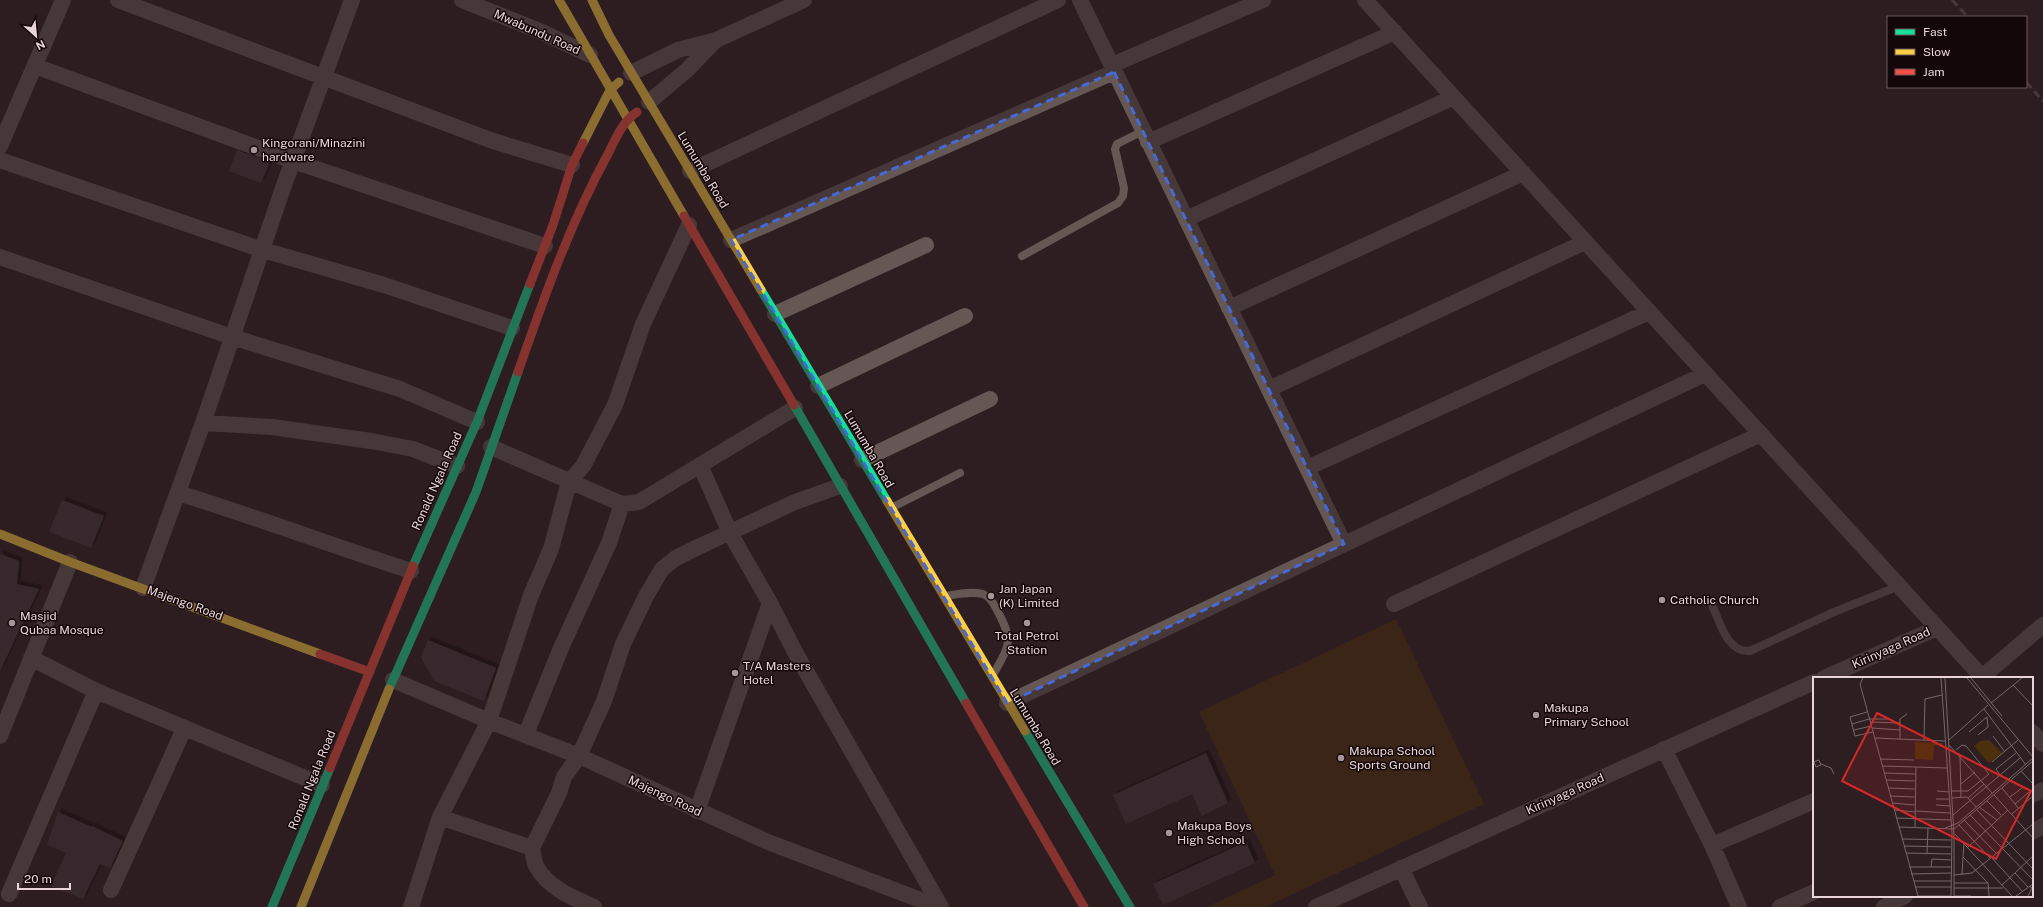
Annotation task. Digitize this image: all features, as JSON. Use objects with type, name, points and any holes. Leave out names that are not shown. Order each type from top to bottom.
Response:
[{"type":"street","points":[[0,146],[63,0]]},
{"type":"street","points":[[118,0],[493,141],[572,164]]},
{"type":"street","points":[[143,588],[203,423],[293,161],[352,0]]},
{"type":"street","name":"Mwabundu Road","points":[[462,0],[542,32],[590,55]]},
{"type":"street","points":[[559,0],[1084,907]]},
{"type":"street","name":"Lumumba Road","points":[[592,0],[609,35],[631,73],[890,509],[1130,907]]},
{"type":"street","points":[[631,73],[678,50],[716,40],[804,0]]},
{"type":"street","points":[[690,171],[1058,0]]},
{"type":"street","points":[[1080,0],[1344,544]]},
{"type":"street","points":[[731,240],[1113,69],[1263,0]]},
{"type":"street","points":[[1365,0],[1982,677],[2043,625]]},
{"type":"street","points":[[1146,136],[1395,32]]},
{"type":"street","points":[[301,907],[393,680],[476,492],[550,282],[595,177],[627,119],[687,70],[716,40]]},
{"type":"street","points":[[35,66],[293,161],[545,246]]},
{"type":"street","name":"Ronald Ngala Road","points":[[272,907],[411,571],[476,422],[545,246],[572,164],[610,90],[631,73]]},
{"type":"street","points":[[1186,219],[1454,97]]},
{"type":"street","points":[[0,160],[263,250],[384,285],[512,328]]},
{"type":"street","points":[[1229,308],[1523,173]]},
{"type":"street","points":[[411,907],[440,817],[489,721],[531,594],[551,549],[569,482],[583,466],[616,405],[643,324],[689,225]]},
{"type":"street","points":[[1269,389],[1585,242]]},
{"type":"street","points":[[775,314],[926,245]]},
{"type":"street","points":[[0,257],[232,336],[400,389],[476,422]]},
{"type":"street","points":[[1307,468],[1649,312]]},
{"type":"street","points":[[818,386],[965,316]]},
{"type":"street","points":[[1007,703],[1705,374]]},
{"type":"street","points":[[862,460],[990,399]]},
{"type":"street","points":[[491,447],[622,504],[639,502],[795,408]]},
{"type":"street","points":[[203,423],[272,427],[372,441],[413,449],[457,466]]},
{"type":"street","points":[[1394,604],[1761,434]]},
{"type":"street","points":[[700,465],[730,533],[770,603],[795,652],[940,907]]},
{"type":"street","points":[[594,907],[567,895],[544,878],[536,866],[532,848],[559,793],[564,777],[580,756],[604,701],[623,644],[662,569],[676,558],[696,548],[795,502],[840,486]]},
{"type":"street","points":[[178,492],[247,514],[411,571]]},
{"type":"street","points":[[526,734],[564,641],[609,543],[622,504]]},
{"type":"street","name":"Majengo Road","points":[[0,534],[70,562],[370,672]]},
{"type":"street","points":[[0,736],[70,562]]},
{"type":"street","points":[[697,810],[770,603]]},
{"type":"street","name":"Kirinyaga Road","points":[[1826,677],[1937,628]]},
{"type":"street","points":[[31,658],[96,691],[184,729],[322,785]]},
{"type":"street","name":"Majengo Road","points":[[393,680],[489,721],[580,756],[768,842],[940,907]]},
{"type":"street","name":"Kirinyaga Road","points":[[1316,907],[1813,682]]},
{"type":"street","points":[[9,894],[96,691]]},
{"type":"street","points":[[111,890],[184,729]]},
{"type":"street","points":[[1664,749],[1712,844],[1740,907]]},
{"type":"street","points":[[2033,795],[2043,790]]},
{"type":"street","points":[[1712,844],[1813,801]]},
{"type":"street","points":[[440,817],[532,848]]},
{"type":"street","points":[[2033,831],[2043,826]]},
{"type":"street","points":[[1401,868],[1420,907]]},
{"type":"street","points":[[1780,907],[1813,892]]},
{"type":"street","points":[[1884,907],[1903,897]]},
{"type":"lane","points":[[1022,256],[1118,203],[1123,196],[1124,188],[1115,148],[1117,144],[1146,136]]},
{"type":"lane","points":[[890,509],[960,473]]},
{"type":"lane","points":[[1712,605],[1727,638],[1734,648],[1742,652],[1750,651],[1834,612],[1899,586]]},
{"type":"lane","points":[[943,596],[972,593],[984,595],[993,603],[1008,630],[1008,642],[1005,653],[992,678]]},
{"type":"highlighted area","points":[[1114,72],[1344,544],[1007,703],[731,240]]},
{"type":"shaded area","name":"Makupa School Sports Ground","points":[[1396,619],[1484,804],[1265,907],[1207,907],[1275,875],[1199,712]]},
{"type":"building","points":[[237,150],[270,162],[261,183],[229,171]]},
{"type":"building","points":[[62,500],[104,516],[91,548],[49,532]]},
{"type":"building","name":"Masjid Qubaa Mosque","points":[[0,554],[19,561],[17,584],[39,589],[0,671]]},
{"type":"building","points":[[428,640],[496,668],[484,701],[434,681],[421,657]]},
{"type":"building","points":[[1206,753],[1228,803],[1202,816],[1192,794],[1126,824],[1113,795]]},
{"type":"building","points":[[58,812],[123,841],[110,868],[100,864],[83,899],[51,886],[66,853],[47,845]]},
{"type":"building","points":[[1246,842],[1255,863],[1163,905],[1153,884]]},
{"type":"railway","points":[[1952,0],[1967,16]]},
{"type":"railway","points":[[2027,83],[2043,101]]},
{"type":"traffic: fast","points":[[413,566],[477,422],[530,284]]},
{"type":"traffic: fast","points":[[761,290],[887,501]]},
{"type":"traffic: fast","points":[[389,689],[476,492],[518,372]]},
{"type":"traffic: fast","points":[[794,405],[966,703]]},
{"type":"traffic: fast","points":[[1025,731],[1130,907]]},
{"type":"traffic: fast","points":[[272,907],[330,768]]},
{"type":"traffic: slow","points":[[559,0],[684,216]]},
{"type":"traffic: slow","points":[[592,0],[609,35],[761,290]]},
{"type":"traffic: slow","points":[[583,143],[610,90],[619,82]]},
{"type":"traffic: slow","points":[[887,501],[1025,731]]},
{"type":"traffic: slow","points":[[0,534],[70,562],[320,654]]},
{"type":"traffic: slow","points":[[301,907],[389,689]]},
{"type":"traffic: jam","points":[[518,372],[558,261],[594,180],[620,131],[627,121],[637,112]]},
{"type":"traffic: jam","points":[[530,284],[553,225],[572,165],[583,143]]},
{"type":"traffic: jam","points":[[684,216],[794,405]]},
{"type":"traffic: jam","points":[[330,768],[413,566]]},
{"type":"traffic: jam","points":[[320,654],[370,672]]},
{"type":"traffic: jam","points":[[966,703],[1084,907]]},
{"type":"place","name":"Kingorani/Minazini hardware","points":[[254,150]]},
{"type":"place","name":"Jan Japan (K) Limited","points":[[991,596]]},
{"type":"place","name":"Catholic Church","points":[[1662,600]]},
{"type":"place","name":"Masjid Qubaa Mosque","points":[[12,623]]},
{"type":"place","name":"Total Petrol Station","points":[[1027,623]]},
{"type":"place","name":"T/A Masters Hotel","points":[[735,673]]},
{"type":"place","name":"Makupa Primary School","points":[[1536,715]]},
{"type":"place","name":"Makupa School Sports Ground","points":[[1341,758]]},
{"type":"place","name":"Makupa Boys High School","points":[[1169,833]]}]
